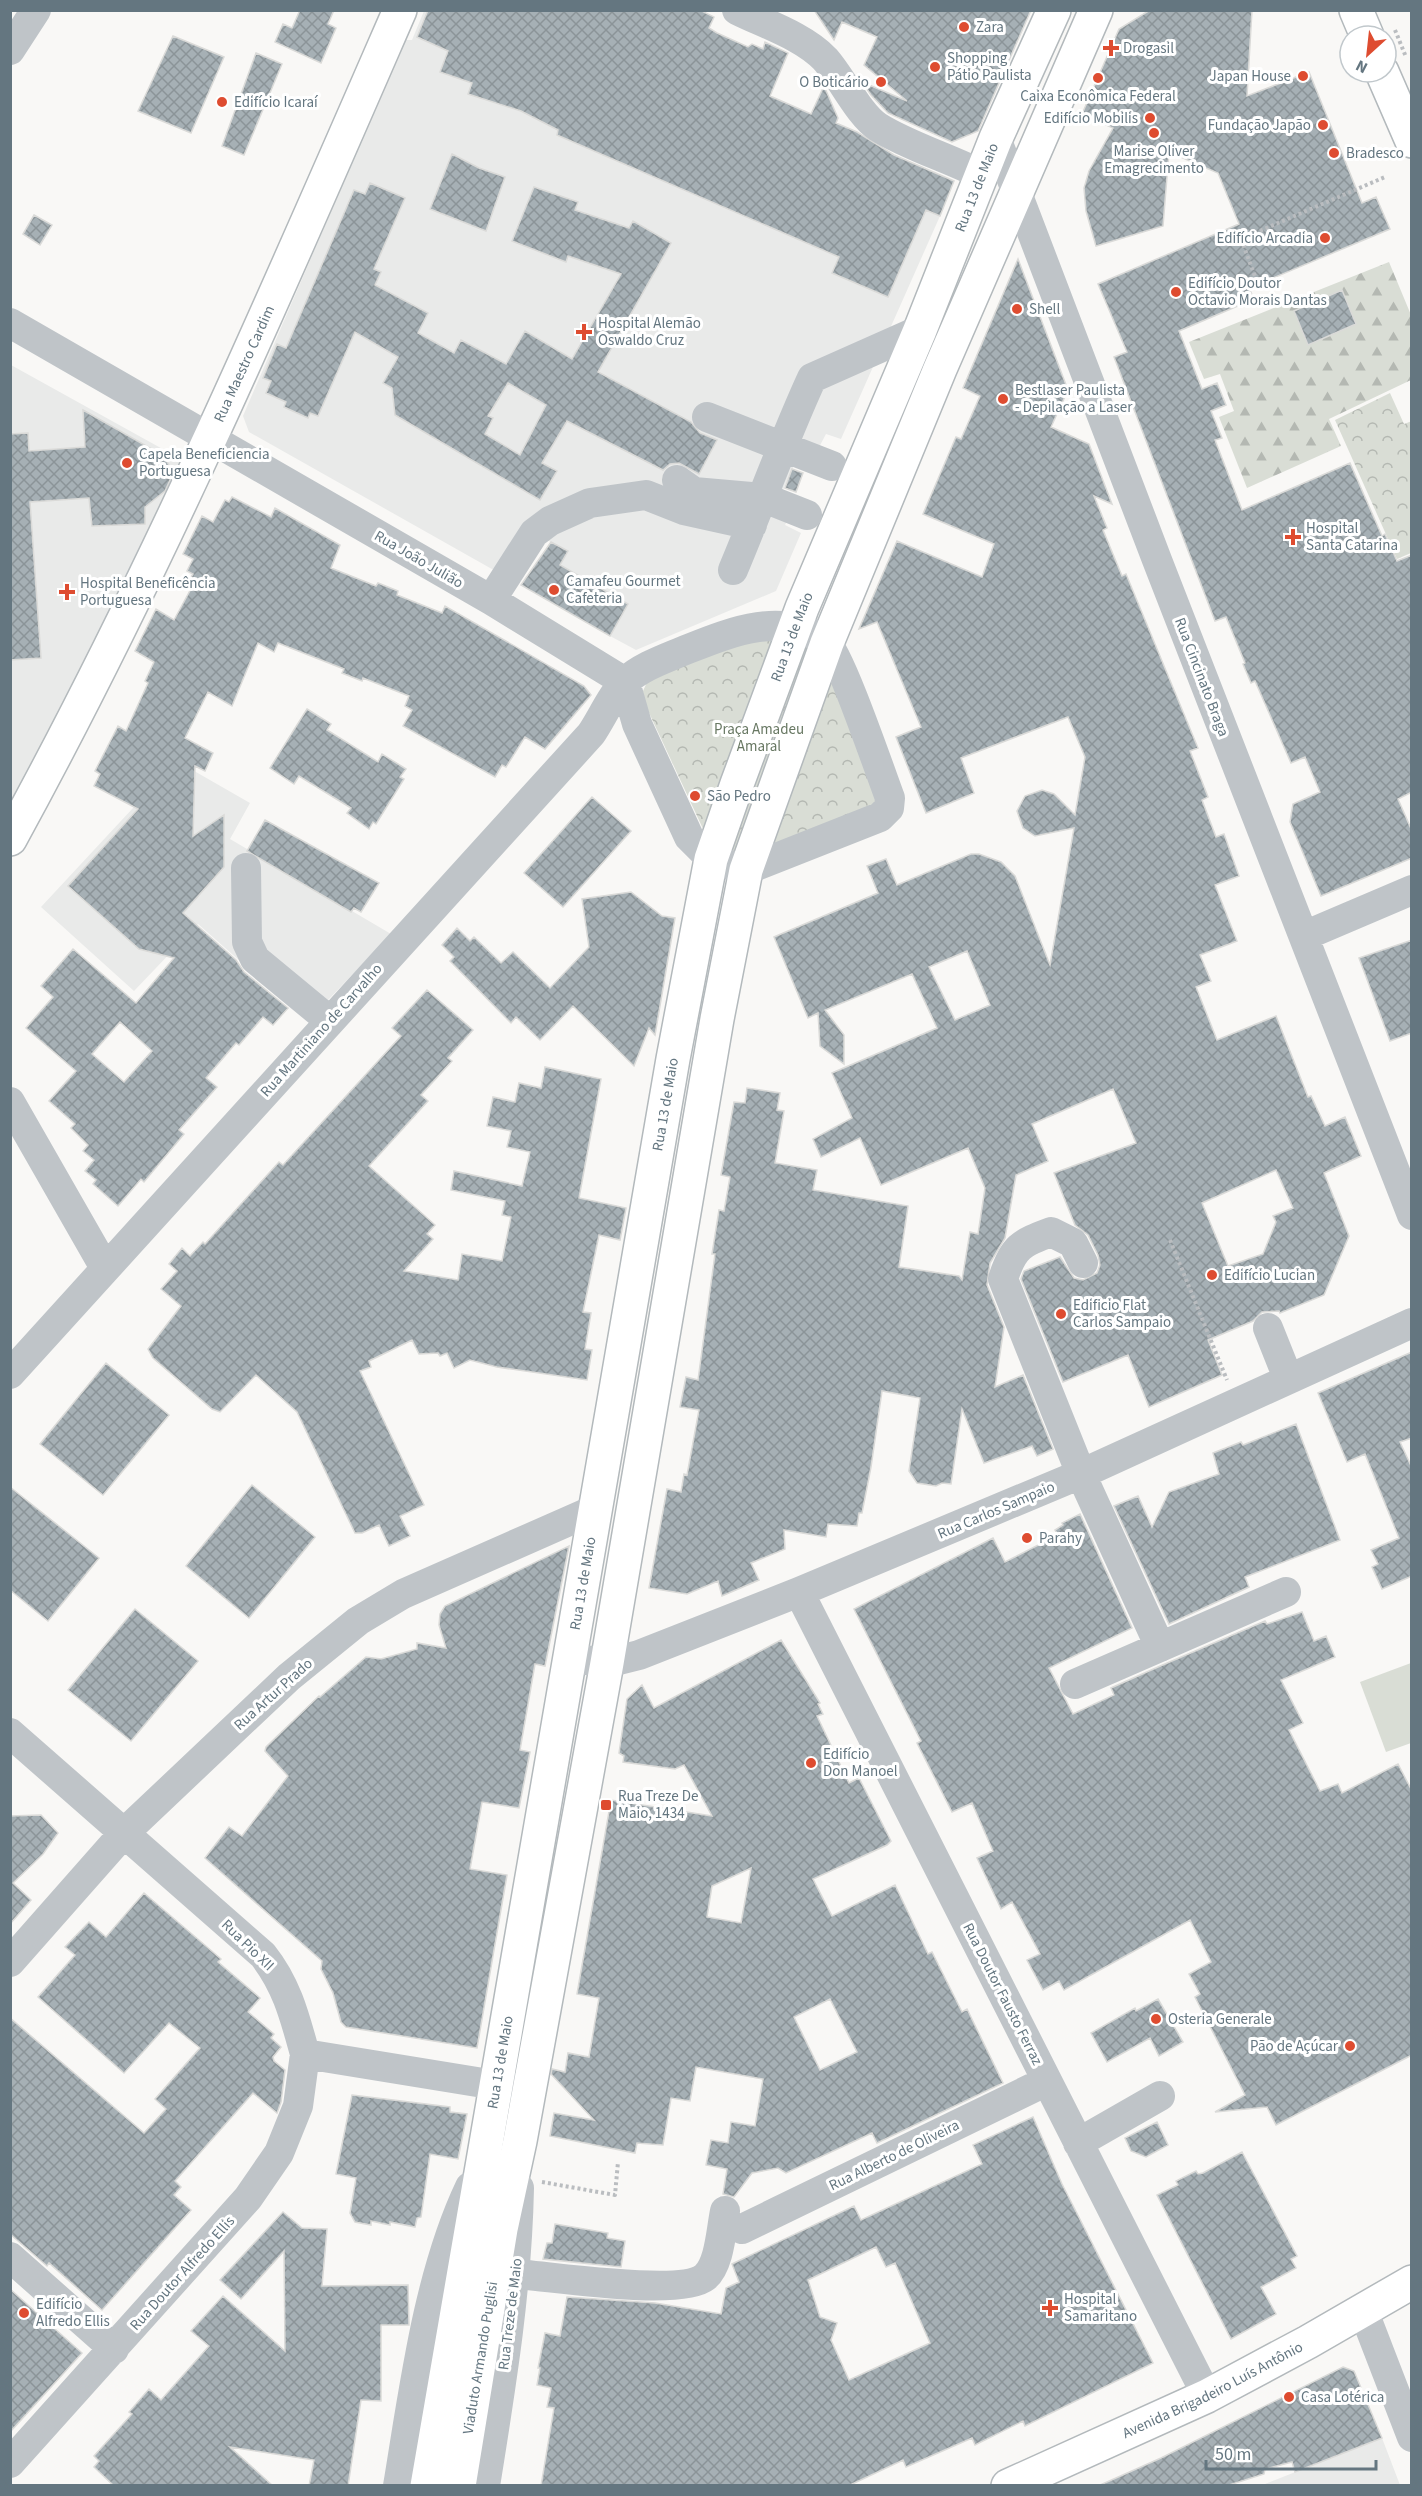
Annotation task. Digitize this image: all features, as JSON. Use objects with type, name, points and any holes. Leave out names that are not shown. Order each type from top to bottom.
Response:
[{"type":"main road","name":"Rua Maestro Cardim","points":[[10,839],[123,626],[211,440],[400,10]]},
{"type":"main road","name":"Rua 13 de Maio","points":[[468,2252],[673,1059],[711,859],[795,628],[920,330],[996,138],[1054,10]]},
{"type":"main road","points":[[520,2141],[607,1664],[717,1019],[746,870],[827,643],[1096,10]]},
{"type":"main road","points":[[1356,10],[1373,24]]},
{"type":"main road","points":[[1398,79],[1412,141]]},
{"type":"main road","name":"Viaduto Armando Puglisi","points":[[459,2486],[501,2229],[520,2141]]},
{"type":"main road","name":"Viaduto Armando Puglisi","points":[[427,2486],[468,2252]]},
{"type":"main road","name":"Avenida Brigadeiro Luís Antônio","points":[[1008,2486],[1207,2396],[1412,2282]]},
{"type":"street","points":[[10,18],[15,10]]},
{"type":"street","points":[[10,50],[36,10]]},
{"type":"street","points":[[737,10],[792,37],[823,57],[847,85],[860,108],[877,126],[982,175]]},
{"type":"street","name":"Rua Cincinato Braga","points":[[996,138],[1156,560],[1412,1215]]},
{"type":"street","name":"Rua João Julião","points":[[10,323],[490,600],[625,682]]},
{"type":"street","points":[[733,570],[758,511],[781,445],[812,378],[920,330]]},
{"type":"street","points":[[707,417],[831,466]]},
{"type":"street","points":[[490,600],[534,533],[550,521],[590,503],[646,495],[685,494],[758,511],[807,515]]},
{"type":"street","points":[[754,627],[795,628],[827,643],[842,670],[890,798],[889,808],[880,816],[746,870],[711,859],[689,837],[637,724],[625,682],[658,661],[736,630],[754,627]]},
{"type":"street","name":"Rua Martiniano de Carvalho","points":[[10,1374],[591,734],[625,682]]},
{"type":"street","points":[[246,868],[247,942],[255,959],[330,1021]]},
{"type":"street","points":[[1304,936],[1412,890]]},
{"type":"street","points":[[10,1102],[105,1268]]},
{"type":"street","points":[[1083,1263],[1073,1244],[1051,1232],[1018,1246],[1010,1257],[1003,1279],[1081,1474],[1160,1647]]},
{"type":"street","name":"Rua Carlos Sampaio","points":[[571,1658],[607,1664],[646,1652],[799,1592],[1081,1474],[1412,1323]]},
{"type":"street","points":[[1268,1328],[1288,1378]]},
{"type":"street","name":"Rua Artur Prado","points":[[10,1962],[123,1834],[290,1677],[357,1621],[403,1594],[596,1509]]},
{"type":"street","name":"Rua Doutor Fausto Ferraz","points":[[799,1592],[1207,2396]]},
{"type":"street","points":[[1075,1684],[1286,1592]]},
{"type":"street","name":"Rua Pio XII","points":[[10,1733],[263,1955],[279,1975],[305,2054]]},
{"type":"street","points":[[305,2054],[529,2090]]},
{"type":"street","name":"Rua Doutor Alfredo Ellis","points":[[10,2463],[248,2198],[279,2153],[298,2106],[305,2054]]},
{"type":"street","name":"Rua Alberto de Oliveira","points":[[526,2275],[648,2285],[696,2282],[706,2276],[714,2264],[734,2220],[1047,2081]]},
{"type":"street","points":[[1078,2143],[1160,2096]]},
{"type":"street","name":"Rua Treze de Maio","points":[[485,2486],[506,2355],[517,2259],[520,2141]]},
{"type":"street","points":[[398,2486],[426,2326],[463,2202],[485,2155]]},
{"type":"street","points":[[10,2257],[114,2349]]},
{"type":"street","points":[[1363,2310],[1412,2437]]},
{"type":"path","points":[[1259,287],[1241,239],[1385,177]]},
{"type":"path","points":[[1170,1240],[1227,1380]]},
{"type":"path","points":[[538,2182],[615,2195],[618,2162]]},
{"type":"shaded area","name":"Hospital Alemão Oswaldo Cruz","points":[[424,11],[428,11],[417,37],[437,46],[452,12],[583,61],[940,216],[841,439],[826,434],[817,451],[803,445],[779,499],[794,507],[785,525],[801,533],[776,591],[636,650],[610,636],[628,604],[588,581],[557,571],[568,551],[545,539],[515,582],[249,432],[243,416],[405,40],[412,40]]},
{"type":"shaded area","name":"Hospital Beneficência Portuguesa","points":[[11,365],[186,462],[11,811]]},
{"type":"shaded area","points":[[182,764],[250,803],[230,839],[391,934],[308,1021],[198,924],[134,991],[41,907],[133,808],[153,780]]},
{"type":"shaded area","points":[[1382,2438],[1400,2485],[1260,2486]]},
{"type":"green space","points":[[1389,262],[1411,315],[1411,380],[1329,419],[1341,446],[1247,488],[1219,417],[1234,411],[1220,374],[1204,379],[1189,342]]},
{"type":"green space","points":[[1390,393],[1404,424],[1412,421],[1411,553],[1397,559],[1335,420]]},
{"type":"green space","name":"Praça Amadeu Amaral","points":[[792,639],[822,653],[880,805],[752,860],[711,846],[644,702],[643,691],[648,680],[739,640]]},
{"type":"green space","points":[[1411,1663],[1411,1743],[1386,1752],[1360,1682]]},
{"type":"building","points":[[300,10],[334,10],[328,24],[336,28],[321,63],[275,42],[283,24],[292,28]]},
{"type":"building","points":[[428,10],[700,10],[714,17],[709,28],[717,33],[748,47],[752,44],[763,49],[765,42],[788,53],[770,96],[811,114],[824,86],[838,118],[836,123],[857,132],[894,155],[954,181],[940,216],[926,210],[888,297],[832,273],[839,257],[557,135],[558,130],[521,111],[468,94],[472,83],[440,72],[448,51],[417,37]]},
{"type":"building","name":"Shopping Pátio Paulista","points":[[814,10],[1031,10],[978,131],[952,142],[888,113],[871,95],[862,82],[907,101],[864,65],[877,37],[842,22],[834,40]]},
{"type":"building","points":[[1150,10],[1252,10],[1247,96],[1309,72],[1362,203],[1376,197],[1390,229],[1249,288],[1254,299],[1179,331],[1202,389],[1217,383],[1226,405],[1211,411],[1222,438],[1215,440],[1242,510],[1350,463],[1382,536],[1385,534],[1397,561],[1412,555],[1412,792],[1398,799],[1412,831],[1412,858],[1321,896],[1290,822],[1293,804],[1320,792],[1305,757],[1291,763],[1255,681],[1251,683],[1226,617],[1215,621],[1114,357],[1127,352],[1098,284],[1239,224],[1218,173],[1169,152],[1163,226],[1096,246],[1086,211],[1084,188],[1089,171],[1113,128],[1082,114],[1119,29]]},
{"type":"building","points":[[173,36],[224,57],[191,133],[138,111]]},
{"type":"building","points":[[256,53],[282,64],[244,155],[222,146]]},
{"type":"building","points":[[452,154],[479,168],[505,177],[486,231],[430,209]]},
{"type":"building","points":[[370,183],[405,198],[374,269],[381,272],[375,285],[428,313],[418,333],[454,353],[461,340],[506,364],[525,331],[572,359],[621,274],[568,256],[566,262],[512,241],[534,187],[578,202],[575,210],[629,228],[633,221],[671,243],[598,372],[691,422],[700,433],[717,440],[699,474],[679,463],[670,464],[663,470],[567,421],[542,463],[557,471],[540,500],[395,415],[392,388],[383,383],[398,357],[355,332],[318,416],[310,413],[308,418],[284,407],[286,402],[266,393],[271,381],[263,378],[277,344],[286,348],[354,190],[365,194]],"holes":[[[508,383],[546,405],[520,455],[485,434],[493,418],[488,416]]]},
{"type":"building","points":[[34,215],[52,225],[40,245],[23,234]]},
{"type":"building","points":[[1018,259],[1068,390],[1051,427],[1089,444],[1112,504],[1094,496],[1107,528],[1103,530],[1122,576],[1126,574],[1198,748],[1190,751],[1208,797],[1202,800],[1216,837],[1224,834],[1239,876],[1215,885],[1237,941],[1200,955],[1211,981],[1196,987],[1217,1040],[1276,1016],[1308,1097],[1311,1096],[1325,1126],[1345,1117],[1361,1156],[1324,1173],[1349,1236],[1324,1295],[1280,1313],[1279,1311],[1262,1312],[1253,1321],[1208,1340],[1222,1375],[1149,1407],[1128,1355],[1063,1382],[1021,1279],[1024,1271],[1060,1257],[1074,1278],[1083,1280],[1097,1273],[1100,1265],[1098,1255],[1088,1235],[1075,1225],[1054,1173],[1136,1143],[1113,1089],[1032,1124],[1048,1161],[1016,1175],[1005,1238],[990,1263],[987,1285],[1004,1327],[995,1387],[1023,1375],[1053,1449],[1037,1456],[1032,1446],[984,1463],[962,1409],[951,1484],[942,1483],[936,1486],[917,1483],[909,1471],[920,1398],[882,1391],[871,1467],[862,1513],[859,1513],[857,1526],[828,1524],[826,1537],[784,1530],[785,1549],[751,1563],[759,1580],[722,1596],[718,1581],[687,1594],[649,1588],[667,1489],[681,1492],[684,1474],[687,1475],[699,1410],[680,1407],[686,1377],[698,1380],[715,1254],[712,1254],[719,1210],[724,1211],[730,1177],[721,1175],[734,1102],[745,1103],[747,1088],[780,1093],[777,1110],[784,1111],[775,1163],[817,1170],[813,1190],[908,1206],[899,1267],[959,1276],[962,1280],[970,1232],[978,1234],[985,1188],[968,1148],[881,1185],[860,1138],[821,1157],[813,1139],[852,1118],[832,1073],[937,1028],[912,974],[825,1010],[844,1035],[844,1064],[820,1046],[818,1013],[808,1018],[774,937],[878,893],[867,866],[886,859],[897,885],[971,854],[979,854],[1001,862],[1015,876],[1050,965],[1074,828],[1035,836],[1023,828],[1017,811],[1025,796],[1042,790],[1054,794],[1075,815],[1085,757],[1068,717],[961,758],[974,793],[926,813],[896,737],[921,727],[877,622],[859,629],[897,541],[982,577],[994,544],[923,514],[956,437],[961,439],[980,396],[963,388]],"holes":[[[967,951],[990,1005],[955,1020],[929,967]],[[1276,1170],[1293,1208],[1273,1216],[1276,1222],[1263,1254],[1228,1266],[1202,1203]]]},
{"type":"building","points":[[1342,290],[1356,324],[1308,345],[1294,311]]},
{"type":"building","points":[[83,410],[164,456],[172,471],[170,480],[165,491],[145,507],[145,524],[92,526],[89,498],[30,502],[41,658],[10,660],[10,434],[28,433],[29,451],[85,447]]},
{"type":"building","points":[[792,469],[803,473],[796,492],[785,488]]},
{"type":"building","points":[[232,497],[271,517],[275,508],[340,545],[331,568],[376,586],[378,583],[398,591],[397,595],[442,613],[445,606],[584,686],[591,695],[545,749],[525,737],[506,767],[502,765],[495,777],[403,726],[412,710],[405,706],[409,696],[363,678],[362,681],[342,673],[344,669],[278,643],[274,652],[258,643],[232,706],[208,692],[185,738],[213,753],[205,771],[195,766],[193,836],[224,815],[224,867],[183,913],[236,960],[244,972],[288,1008],[273,1025],[263,1017],[239,1045],[236,1043],[206,1078],[217,1087],[179,1130],[184,1134],[144,1182],[141,1179],[118,1206],[93,1184],[96,1180],[85,1171],[94,1160],[83,1151],[88,1145],[71,1128],[75,1124],[49,1101],[76,1071],[26,1028],[53,997],[41,986],[73,949],[136,1003],[174,958],[139,949],[68,886],[138,809],[94,786],[100,774],[95,771],[118,726],[126,731],[148,683],[145,681],[154,662],[135,651],[156,609],[174,620],[193,585],[188,582],[193,574],[187,571],[193,559],[183,554],[202,516],[213,522],[225,500],[229,502]],"holes":[[[120,1022],[152,1051],[124,1082],[92,1054]]]},
{"type":"building","points":[[551,542],[568,551],[560,565],[628,604],[610,636],[521,585]]},
{"type":"building","points":[[307,709],[331,724],[327,730],[378,762],[382,754],[406,769],[400,777],[404,779],[376,824],[373,822],[369,829],[347,813],[351,808],[299,776],[294,784],[270,768]]},
{"type":"building","points":[[592,797],[631,831],[563,907],[524,873]]},
{"type":"building","points":[[265,820],[379,883],[361,912],[354,908],[351,912],[247,851]]},
{"type":"building","points":[[631,892],[662,916],[675,918],[655,1035],[649,1028],[634,1066],[573,1006],[540,1040],[516,1017],[511,1023],[450,961],[454,957],[442,945],[457,928],[470,941],[474,937],[501,963],[513,952],[550,988],[589,947],[582,899]]},
{"type":"building","points":[[1412,940],[1412,1033],[1390,1041],[1359,958]]},
{"type":"building","points":[[427,990],[473,1030],[448,1058],[452,1061],[421,1095],[428,1101],[369,1166],[435,1225],[427,1234],[433,1239],[404,1271],[458,1280],[462,1254],[502,1261],[511,1217],[502,1215],[505,1201],[451,1190],[454,1171],[522,1186],[530,1152],[507,1147],[511,1131],[487,1126],[493,1097],[515,1102],[519,1083],[541,1088],[545,1067],[601,1079],[579,1198],[626,1208],[620,1240],[599,1235],[583,1312],[591,1313],[585,1349],[592,1350],[587,1380],[497,1367],[470,1360],[454,1368],[447,1353],[440,1356],[438,1353],[419,1354],[412,1340],[369,1361],[371,1367],[360,1371],[424,1505],[400,1516],[410,1536],[389,1546],[379,1525],[362,1533],[355,1533],[297,1412],[256,1375],[220,1412],[212,1409],[153,1358],[148,1349],[181,1306],[161,1289],[177,1271],[169,1264],[182,1248],[190,1256],[203,1242],[205,1244],[279,1162],[283,1165],[401,1036],[392,1028]]},
{"type":"building","points":[[1412,1352],[1412,1438],[1400,1442],[1412,1468],[1412,1576],[1382,1589],[1372,1567],[1378,1564],[1371,1550],[1399,1538],[1365,1454],[1347,1462],[1318,1393]]},
{"type":"building","points":[[106,1363],[169,1415],[103,1495],[40,1444]]},
{"type":"building","points":[[1296,1424],[1340,1540],[1245,1577],[1249,1587],[1169,1624],[1114,1506],[1138,1496],[1152,1527],[1169,1492],[1219,1474],[1213,1453],[1241,1442],[1243,1445]]},
{"type":"building","points":[[252,1485],[315,1537],[249,1618],[186,1566]]},
{"type":"building","points":[[10,1487],[99,1558],[48,1621],[10,1590]]},
{"type":"building","points":[[1080,1514],[1132,1628],[1049,1668],[1073,1714],[1114,1695],[1111,1688],[1158,1667],[1265,1621],[1267,1624],[1302,1612],[1314,1641],[1326,1636],[1335,1657],[1281,1680],[1303,1723],[1289,1730],[1320,1791],[1338,1784],[1342,1793],[1398,1764],[1412,1791],[1412,2055],[1276,2125],[1267,2107],[1215,2112],[1245,2095],[1195,1997],[1200,1994],[1189,1974],[1211,1962],[1190,1920],[1064,1990],[1059,1981],[1043,1990],[1027,1960],[1040,1954],[1012,1902],[1001,1909],[977,1858],[993,1851],[972,1803],[952,1812],[917,1743],[921,1741],[854,1609],[993,1538],[1005,1562],[1058,1535],[1055,1530],[1063,1525],[1062,1523]]},
{"type":"building","points":[[569,1546],[545,1666],[535,1664],[520,1750],[530,1752],[519,1808],[482,1802],[470,1869],[507,1875],[477,2048],[346,2027],[341,2022],[333,1993],[321,1969],[322,1961],[205,1858],[229,1827],[242,1836],[288,1776],[265,1751],[266,1747],[319,1696],[366,1657],[381,1659],[417,1649],[417,1643],[446,1648],[439,1625],[440,1614],[445,1606]]},
{"type":"building","points":[[135,1609],[198,1661],[131,1741],[68,1690]]},
{"type":"building","points":[[781,1640],[820,1703],[818,1704],[823,1714],[817,1716],[849,1783],[859,1778],[891,1841],[887,1845],[813,1879],[832,1916],[895,1885],[928,1954],[932,1952],[962,2012],[967,2009],[1003,2083],[877,2143],[872,2133],[786,2173],[778,2168],[752,2173],[734,2197],[723,2194],[727,2169],[706,2165],[711,2140],[728,2143],[731,2122],[755,2126],[763,2079],[696,2067],[690,2101],[671,2098],[663,2145],[637,2143],[635,2153],[550,2136],[554,2113],[594,2120],[551,2074],[552,2069],[565,2072],[568,2053],[589,2057],[599,1998],[577,1994],[611,1800],[712,1816],[684,1765],[675,1769],[623,1762],[624,1756],[619,1753],[627,1699],[642,1685],[654,1708]],"holes":[[[751,1868],[741,1923],[707,1917],[712,1886]],[[830,1999],[857,2052],[820,2070],[794,2017]]]},
{"type":"building","points":[[41,1815],[58,1833],[43,1854],[13,1883],[31,1900],[10,1924],[10,1816]]},
{"type":"building","points":[[144,1893],[221,1959],[218,1962],[260,1998],[248,2012],[274,2034],[271,2038],[281,2047],[273,2057],[274,2061],[285,2070],[281,2102],[277,2113],[253,2093],[175,2181],[181,2187],[174,2195],[191,2210],[102,2310],[49,2263],[47,2266],[10,2234],[10,2018],[144,2133],[166,2109],[155,2099],[200,2048],[169,2023],[124,2073],[38,1997],[75,1955],[65,1947],[89,1922],[106,1937]]},
{"type":"building","points":[[1158,1999],[1183,2042],[1159,2056],[1150,2038],[1107,2062],[1091,2033],[1135,2008],[1136,2011]]},
{"type":"building","points":[[352,2095],[450,2107],[450,2112],[467,2114],[458,2159],[430,2154],[421,2217],[417,2218],[415,2227],[390,2222],[390,2225],[371,2221],[371,2225],[355,2222],[350,2213],[356,2178],[336,2174]]},
{"type":"building","points":[[1033,2117],[1062,2184],[1153,2363],[1025,2426],[1023,2421],[975,2445],[972,2438],[906,2467],[903,2460],[848,2486],[541,2486],[554,2408],[547,2407],[551,2388],[537,2385],[540,2368],[538,2368],[545,2333],[560,2336],[567,2297],[655,2303],[721,2314],[726,2288],[739,2282],[732,2264],[854,2206],[861,2220],[982,2164],[973,2145]],"holes":[[[876,2247],[886,2267],[895,2263],[930,2343],[849,2380],[831,2340],[837,2323],[820,2317],[808,2280]]]},
{"type":"building","points":[[1157,2122],[1168,2145],[1146,2157],[1131,2151],[1125,2138]]},
{"type":"building","points":[[1242,2152],[1297,2256],[1291,2259],[1296,2268],[1261,2287],[1276,2314],[1231,2339],[1157,2195],[1178,2185],[1176,2181],[1196,2171],[1198,2174],[1203,2173]]},
{"type":"building","points":[[283,2212],[302,2228],[327,2229],[322,2286],[408,2285],[409,2325],[381,2325],[381,2401],[361,2400],[348,2486],[309,2486],[314,2460],[230,2447],[273,2486],[114,2486],[94,2467],[99,2461],[94,2456],[132,2414],[129,2412],[149,2389],[161,2400],[209,2346],[191,2331],[223,2296],[285,2351],[284,2251],[241,2299],[220,2280]]},
{"type":"building","points":[[555,2224],[608,2233],[607,2238],[625,2241],[621,2267],[543,2259],[547,2243],[552,2243]]},
{"type":"building","points":[[10,2289],[82,2353],[10,2432]]},
{"type":"building","points":[[1343,2367],[1354,2371],[1382,2438],[1295,2472],[1292,2462],[1265,2469],[1264,2474],[1226,2486],[1098,2486],[1161,2458]]},
{"type":"place","name":"Zara","points":[[964,27]]},
{"type":"place","name":"Drogasil","points":[[1111,48]]},
{"type":"place","name":"Shopping Pátio Paulista","points":[[935,67]]},
{"type":"place","name":"Japan House","points":[[1303,76]]},
{"type":"place","name":"Caixa Econômica Federal","points":[[1098,78]]},
{"type":"place","name":"O Boticário","points":[[881,82]]},
{"type":"place","name":"Edifício Icaraí","points":[[222,102]]},
{"type":"place","name":"Edifício Mobilis","points":[[1150,118]]},
{"type":"place","name":"Fundação Japão","points":[[1323,125]]},
{"type":"place","name":"Marise Oliver Emagrecimento","points":[[1154,133]]},
{"type":"place","name":"Bradesco","points":[[1334,153]]},
{"type":"place","name":"Edifício Arcadia","points":[[1325,238]]},
{"type":"place","name":"Edifício Doutor Octavio Morais Dantas","points":[[1176,292]]},
{"type":"place","name":"Shell","points":[[1017,309]]},
{"type":"place","name":"Hospital Alemão Oswaldo Cruz","points":[[584,332]]},
{"type":"place","name":"Bestlaser Paulista - Depilação a Laser","points":[[1003,399]]},
{"type":"place","name":"Capela Beneficiencia Portuguesa","points":[[127,463]]},
{"type":"place","name":"Hospital Santa Catarina","points":[[1293,537]]},
{"type":"place","name":"Camafeu Gourmet Cafeteria","points":[[554,590]]},
{"type":"place","name":"Hospital Beneficência Portuguesa","points":[[67,592]]},
{"type":"place","name":"São Pedro","points":[[695,796]]},
{"type":"place","name":"Edifício Lucian","points":[[1212,1275]]},
{"type":"place","name":"Edificio Flat Carlos Sampaio","points":[[1061,1314]]},
{"type":"place","name":"Parahy","points":[[1027,1538]]},
{"type":"place","name":"Edifício Don Manoel","points":[[811,1763]]},
{"type":"place","name":"Rua Treze De Maio, 1434","points":[[606,1805]]},
{"type":"place","name":"Osteria Generale","points":[[1156,2019]]},
{"type":"place","name":"Pão de Açúcar","points":[[1350,2046]]},
{"type":"place","name":"Hospital Samaritano","points":[[1050,2308]]},
{"type":"place","name":"Edifício Alfredo Ellis","points":[[24,2313]]},
{"type":"place","name":"Casa Lotérica","points":[[1289,2397]]}]
